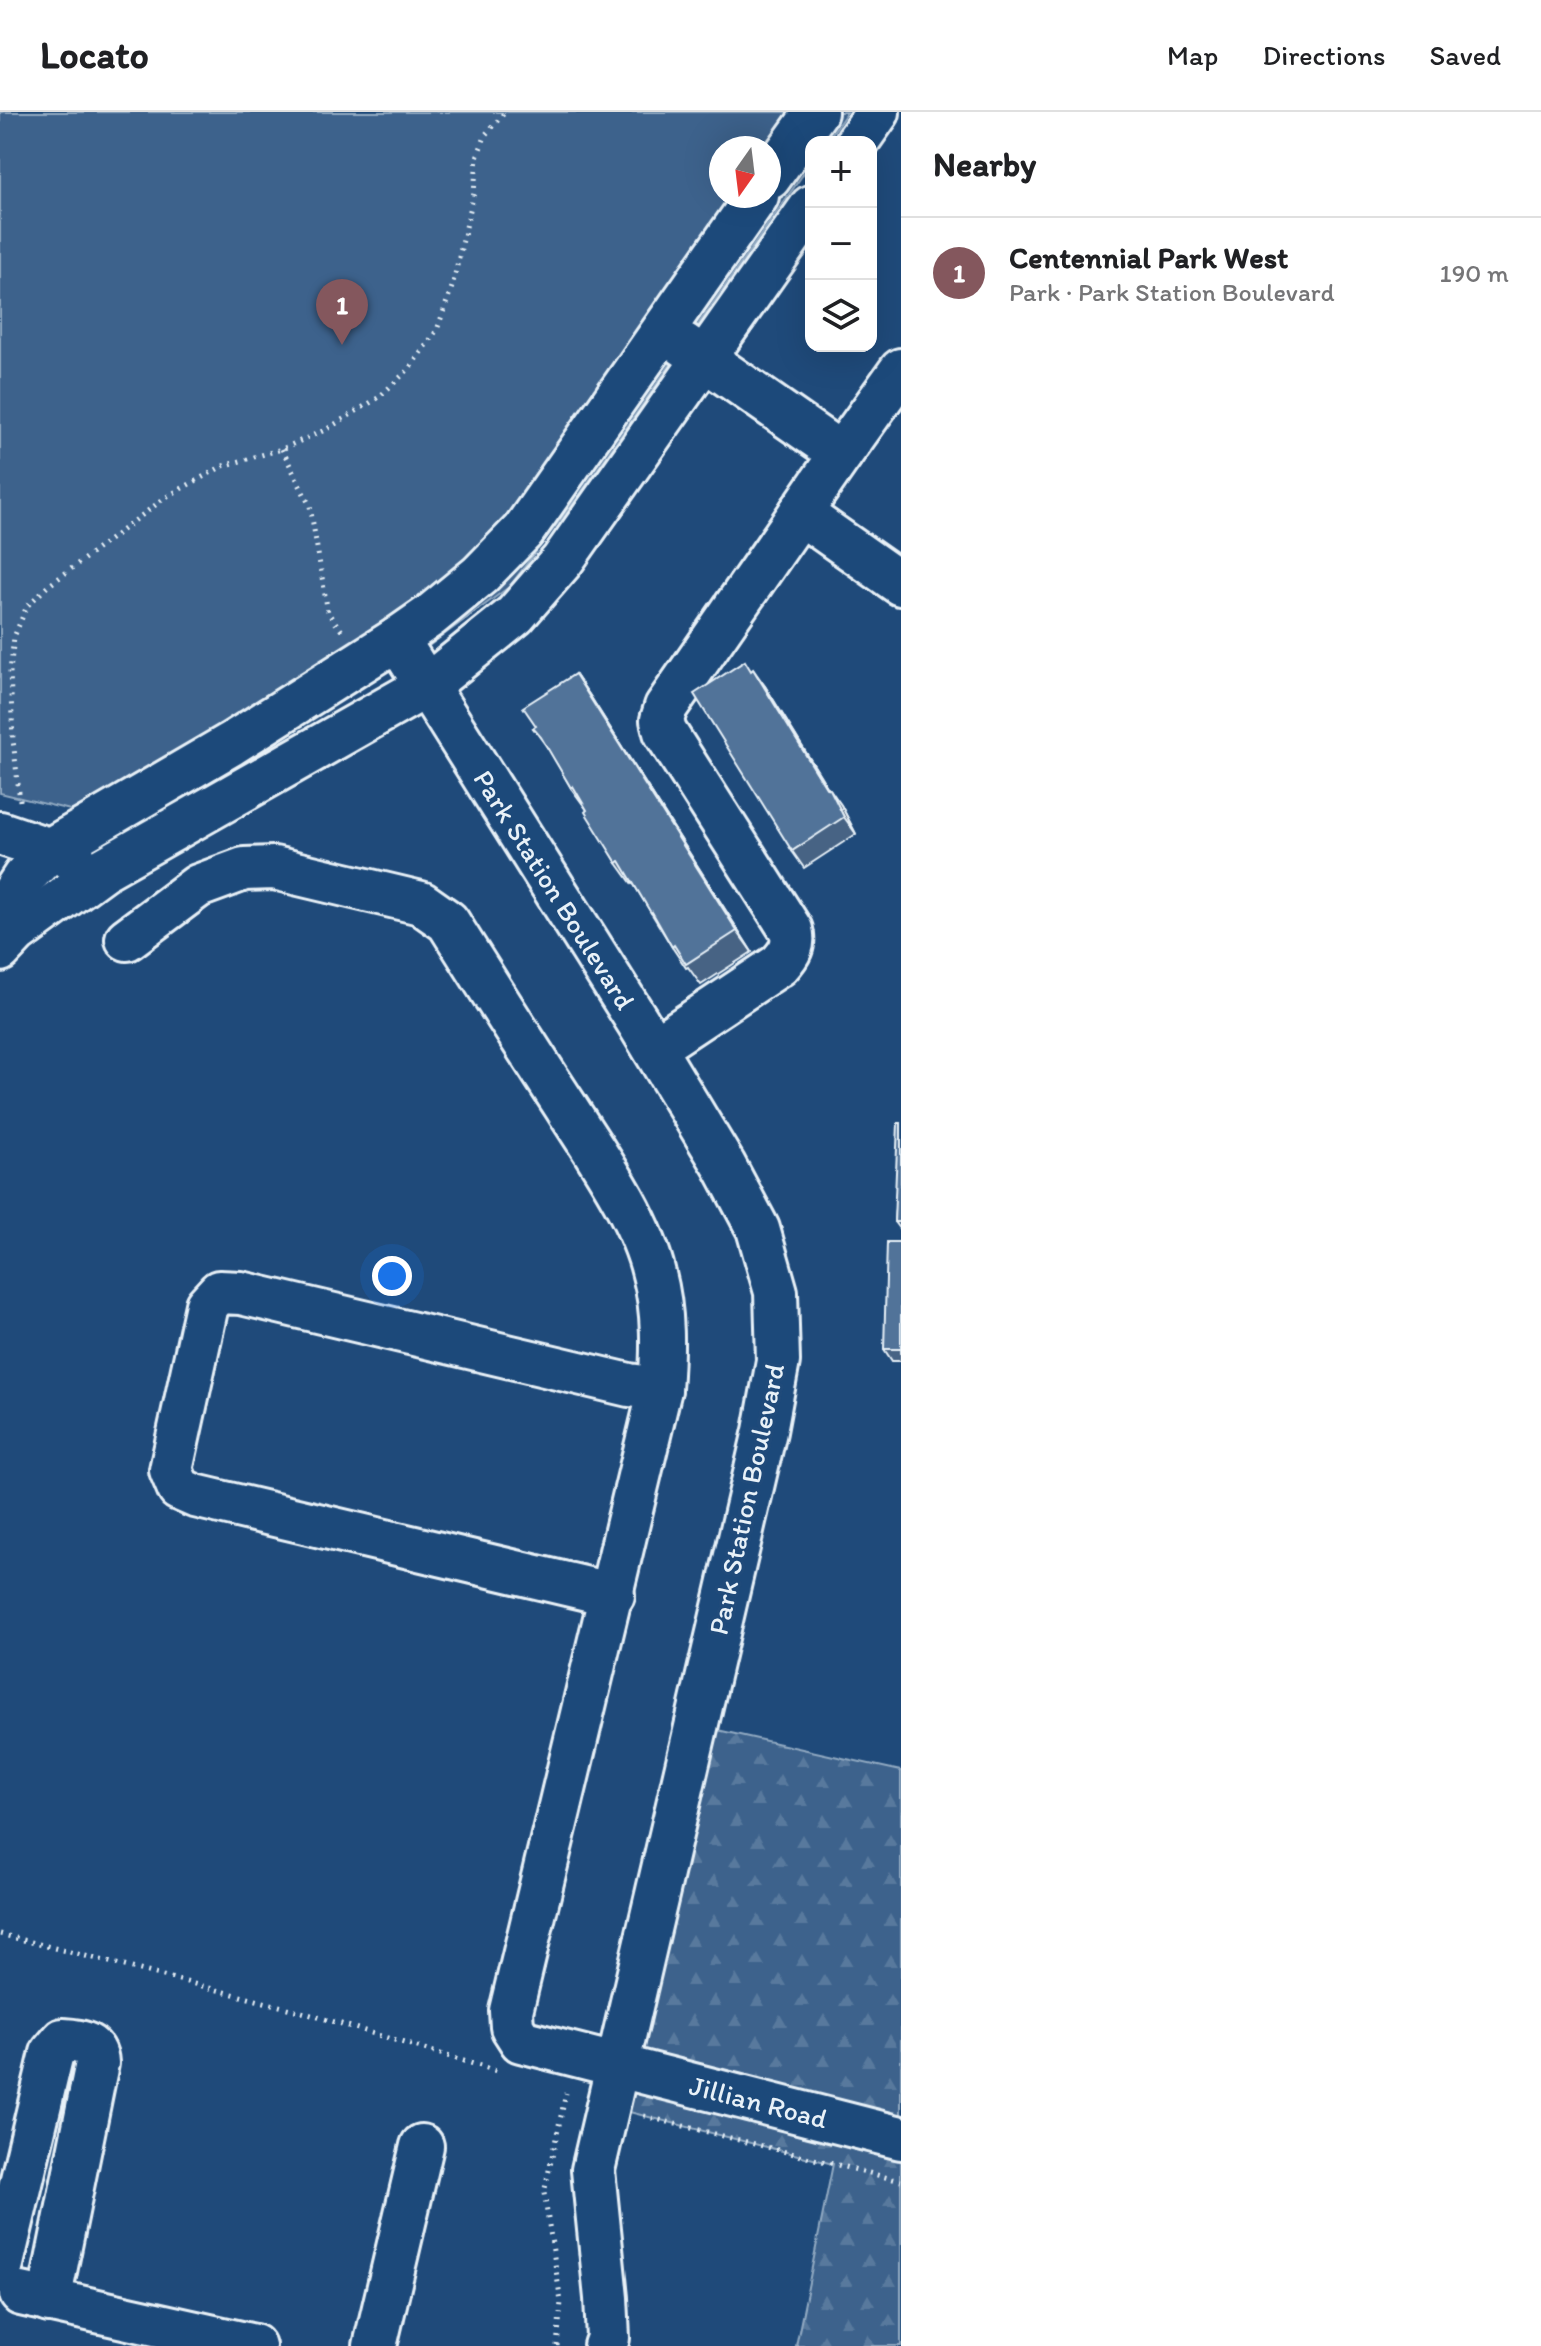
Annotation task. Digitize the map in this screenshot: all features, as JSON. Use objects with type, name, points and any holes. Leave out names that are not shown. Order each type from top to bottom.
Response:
[{"type":"street","points":[[781,161],[816,112]]},
{"type":"street","points":[[861,136],[878,112]]},
{"type":"street","points":[[0,914],[24,877],[51,849],[231,744],[397,639],[480,575],[523,531],[748,208]]},
{"type":"street","points":[[0,950],[16,933],[102,870],[428,685],[515,615],[562,561],[810,208]]},
{"type":"street","points":[[662,330],[841,454]]},
{"type":"street","points":[[654,1048],[779,965],[794,942],[791,930],[665,732],[662,720],[666,707],[901,370]]},
{"type":"street","points":[[800,513],[901,584]]},
{"type":"street","name":"Park Station Boulevard","points":[[397,639],[724,1165],[758,1229],[776,1292],[778,1361],[593,2170],[606,2298],[608,2338],[605,2346]]},
{"type":"street","points":[[10,822],[51,849],[102,870]]},
{"type":"street","points":[[127,939],[198,886],[244,869],[274,868],[421,903],[448,922],[587,1140],[634,1220],[654,1270],[661,1305],[663,1349],[660,1389],[613,1595],[195,1496],[179,1489],[171,1470],[207,1305],[219,1292],[241,1293],[629,1385],[660,1389]]},
{"type":"street","name":"Jillian Road","points":[[613,1595],[511,2011],[512,2027],[521,2041],[610,2087],[901,2138]]},
{"type":"street","points":[[0,2272],[52,2053],[63,2040],[92,2046],[97,2054],[97,2063],[49,2301]]},
{"type":"street","points":[[375,2346],[422,2146]]},
{"type":"street","points":[[0,2289],[254,2346]]},
{"type":"path","points":[[10,822],[13,740],[10,671],[14,637],[27,606],[47,587],[166,497],[223,466],[282,449],[327,429],[378,398],[409,369],[437,330],[452,287],[474,193],[477,157],[486,134],[505,112]]},
{"type":"path","points":[[282,449],[310,506],[328,613],[347,636],[360,662]]},
{"type":"path","points":[[0,1934],[295,2010],[508,2075]]},
{"type":"path","points":[[551,2089],[566,2093],[610,2087],[901,2181]]},
{"type":"path","points":[[557,2346],[561,2302],[544,2193],[566,2093]]},
{"type":"green space","points":[[0,112],[847,112],[830,136],[805,136],[805,172],[781,206],[781,136],[709,136],[709,208],[780,208],[580,494],[509,587],[426,648],[128,824],[0,793]]},
{"type":"green space","points":[[713,1729],[901,1771],[901,2346],[796,2346],[833,2164],[606,2106]]},
{"type":"building","points":[[745,661],[751,671],[753,669],[826,788],[830,789],[844,817],[792,851],[694,694]]},
{"type":"building","points":[[575,674],[737,931],[686,964],[674,945],[672,947],[620,861],[617,863],[523,707]]},
{"type":"building","points":[[898,1123],[901,1123],[901,1222],[894,1222]]},
{"type":"building","points":[[887,1242],[901,1242],[901,1349],[884,1349]]},
{"type":"place","name":"Centennial Park West","points":[[342,345]]}]
